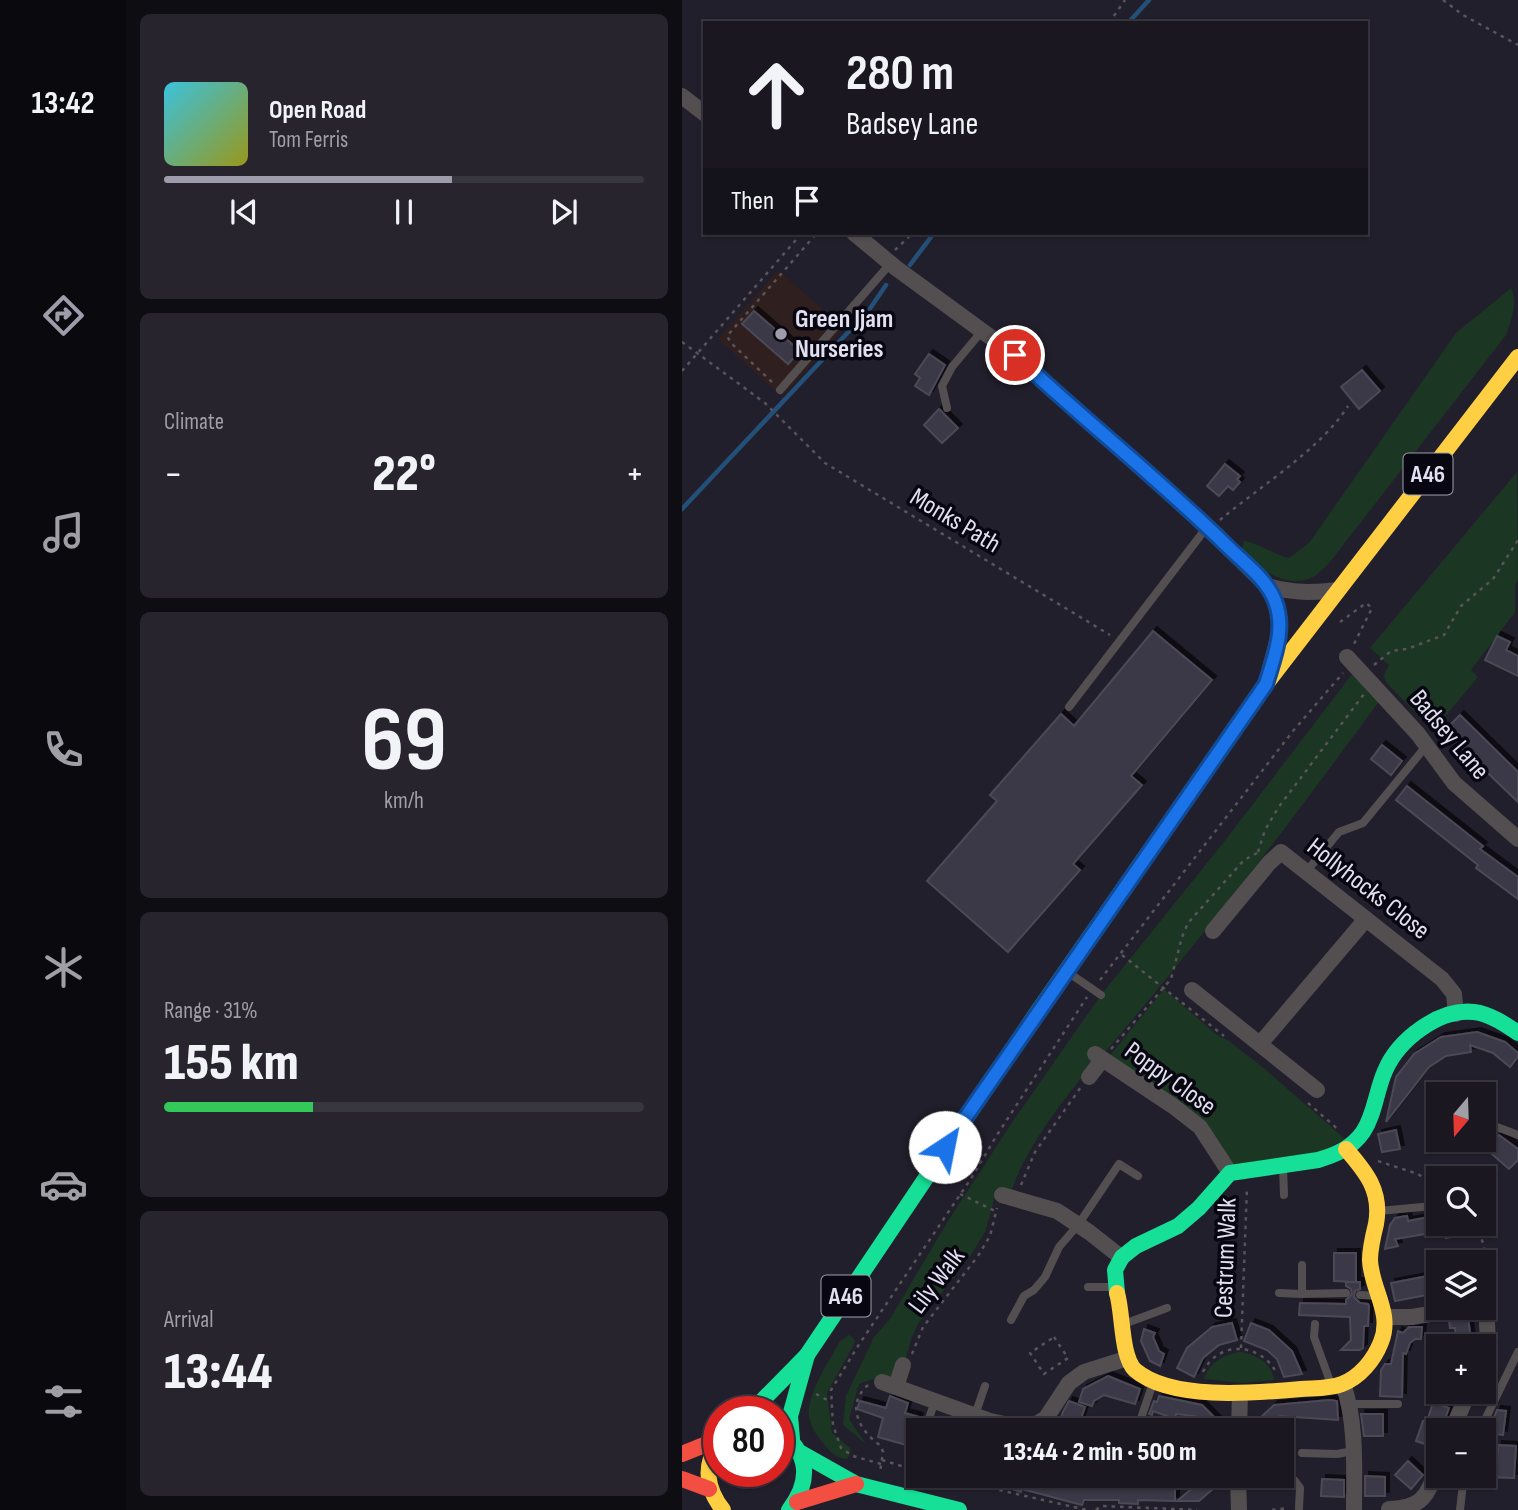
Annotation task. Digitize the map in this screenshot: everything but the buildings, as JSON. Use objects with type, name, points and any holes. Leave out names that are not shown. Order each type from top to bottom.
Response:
[{"type":"main road","name":"A46","points":[[767,1396],[807,1355],[1066,971],[1266,684],[1517,357]]},
{"type":"main road","points":[[1346,1149],[1377,1188],[1379,1211],[1369,1251],[1370,1269],[1386,1317],[1384,1334],[1369,1365],[1338,1385],[1240,1393],[1198,1389],[1154,1380],[1132,1367],[1128,1358],[1115,1268],[1126,1251],[1160,1237],[1177,1226],[1206,1201],[1230,1173],[1320,1160],[1346,1149],[1369,1125],[1385,1069],[1407,1040],[1428,1024],[1456,1014],[1471,1012],[1493,1018],[1517,1033]]},
{"type":"main road","name":"A46","points":[[794,1402],[807,1355]]},
{"type":"main road","points":[[794,1445],[801,1453],[856,1484],[959,1510]]},
{"type":"main road","points":[[682,1454],[703,1447]]},
{"type":"main road","points":[[793,1506],[804,1487],[806,1470],[801,1453]]},
{"type":"main road","points":[[682,1479],[709,1489],[723,1510]]},
{"type":"main road","points":[[793,1506],[856,1484]]},
{"type":"street","points":[[682,96],[703,112]]},
{"type":"street","points":[[856,235],[890,264],[1015,355],[1208,528],[1268,586],[1280,621],[1266,684]]},
{"type":"street","points":[[1268,586],[1289,592],[1338,590]]},
{"type":"street","name":"Badsey Lane","points":[[1359,669],[1426,745],[1454,783],[1517,839]]},
{"type":"street","name":"Hollyhocks Close","points":[[1213,931],[1265,855],[1281,852],[1442,979],[1454,994],[1456,1014]]},
{"type":"street","points":[[1260,1044],[1366,919]]},
{"type":"street","points":[[1192,990],[1317,1090]]},
{"type":"street","name":"Poppy Close","points":[[1089,1077],[1099,1057],[1173,1106],[1200,1127],[1230,1173]]},
{"type":"street","points":[[1010,1197],[1057,1211],[1122,1258]]},
{"type":"street","points":[[1386,1317],[1426,1315]]},
{"type":"street","points":[[1046,1418],[1069,1382],[1084,1372],[1128,1358]]},
{"type":"street","points":[[907,1360],[889,1385],[982,1418]]},
{"type":"street","points":[[1338,1385],[1349,1404],[1354,1510]]},
{"type":"street","points":[[1239,1418],[1240,1393]]},
{"type":"street","points":[[1238,1488],[1239,1510]]},
{"type":"street","points":[[1389,1509],[1406,1508],[1424,1498],[1428,1488]]},
{"type":"lane","points":[[780,390],[890,264]]},
{"type":"lane","points":[[947,408],[942,386],[952,367],[982,331]]},
{"type":"lane","points":[[1069,707],[1208,528]]},
{"type":"lane","points":[[1307,872],[1339,832],[1363,823],[1426,745]]},
{"type":"lane","points":[[1066,971],[1101,995]]},
{"type":"lane","points":[[1496,1127],[1517,1135]]},
{"type":"lane","points":[[1011,1320],[1016,1308],[1045,1277],[1059,1247],[1078,1225],[1119,1164],[1138,1176]]},
{"type":"lane","points":[[1282,1165],[1284,1195]]},
{"type":"lane","points":[[1379,1211],[1426,1207]]},
{"type":"lane","points":[[1302,1265],[1302,1294]]},
{"type":"lane","points":[[1088,1287],[1116,1287]]},
{"type":"lane","points":[[1279,1293],[1346,1293]]},
{"type":"lane","points":[[1360,1295],[1380,1296]]},
{"type":"lane","points":[[1123,1324],[1167,1308]]},
{"type":"lane","points":[[1315,1324],[1314,1337],[1338,1385]]},
{"type":"lane","points":[[1486,1418],[1517,1352]]},
{"type":"lane","points":[[1141,1418],[1154,1380]]},
{"type":"lane","points":[[975,1415],[985,1386]]},
{"type":"lane","points":[[929,1418],[935,1401]]},
{"type":"lane","points":[[1349,1404],[1398,1405]]},
{"type":"lane","points":[[1302,1453],[1336,1454],[1353,1451]]},
{"type":"lane","points":[[1294,1480],[1300,1488],[1299,1508]]},
{"type":"lane","points":[[1460,1510],[1462,1488]]},
{"type":"path","points":[[1110,21],[1125,0]]},
{"type":"path","points":[[1443,0],[1463,16],[1517,45]]},
{"type":"path","points":[[682,371],[800,235]]},
{"type":"path","points":[[780,390],[727,336],[815,235]]},
{"type":"path","points":[[890,264],[912,235]]},
{"type":"path","points":[[682,342],[698,353]]},
{"type":"path","name":"Monks Path","points":[[698,353],[765,403],[825,463],[1119,641]]},
{"type":"path","points":[[1208,528],[1251,498],[1337,423],[1348,406]]},
{"type":"path","points":[[906,1468],[853,1456],[841,1448],[833,1425],[831,1390],[1092,989],[1293,731],[1359,669],[1391,651],[1407,649],[1444,635],[1461,606],[1493,579],[1517,540]]},
{"type":"path","points":[[1099,1057],[1171,979],[1181,937],[1188,923],[1244,860],[1265,855],[1265,830],[1359,669],[1372,608],[1366,603],[1337,625]]},
{"type":"path","name":"Lily Walk","points":[[907,1360],[923,1327],[978,1256],[990,1236],[995,1212],[1010,1197],[1035,1152],[1089,1077]]},
{"type":"path","points":[[1375,1160],[1418,1174],[1426,1180]]},
{"type":"path","name":"Cestrum Walk","points":[[1241,1348],[1247,1170]]},
{"type":"path","points":[[960,1194],[995,1212]]},
{"type":"path","points":[[1054,1337],[1068,1358],[1055,1367],[1044,1374],[1030,1353],[1054,1337]]},
{"type":"path","points":[[1198,1389],[1203,1372],[1213,1359],[1221,1353],[1241,1348],[1267,1359],[1279,1378],[1282,1391]]},
{"type":"path","points":[[877,1489],[882,1446],[869,1437],[856,1419],[858,1400],[864,1388],[872,1382],[889,1385]]},
{"type":"path","points":[[810,1390],[831,1402]]},
{"type":"path","points":[[990,1488],[1087,1510]]},
{"type":"path","points":[[1096,1510],[1101,1506],[1197,1510]]},
{"type":"shaded area","name":"Green Jjam Nurseries","points":[[778,270],[844,328],[782,397],[718,339]]},
{"type":"green space","points":[[1511,288],[1514,305],[1506,335],[1330,562],[1313,577],[1293,581],[1274,575],[1256,564],[1242,549],[1244,541],[1289,558],[1309,543],[1456,333]]},
{"type":"green space","points":[[1517,472],[1518,581],[1515,584],[1515,612],[1471,670],[1478,677],[1433,731],[1386,682],[1384,675],[1389,665],[1370,648]]},
{"type":"green space","points":[[1352,674],[1380,700],[1280,835],[1177,966],[1105,1052],[1096,1047],[1087,1057],[1094,1062],[1035,1142],[1011,1193],[997,1190],[985,1232],[971,1255],[918,1324],[905,1362],[892,1380],[875,1379],[859,1384],[849,1419],[866,1444],[843,1425],[846,1396],[874,1337],[890,1319],[948,1221],[1013,1121],[1101,995],[1227,838]]},
{"type":"green space","points":[[1164,989],[1217,1035],[1265,1069],[1345,1139],[1323,1151],[1231,1166],[1219,1146],[1108,1058]]},
{"type":"green space","points":[[849,1335],[855,1340],[853,1346],[827,1393],[832,1433],[850,1448],[847,1459],[834,1455],[817,1435],[810,1420],[809,1408],[825,1368],[840,1341]]},
{"type":"green space","points":[[1239,1352],[1262,1360],[1270,1368],[1274,1380],[1243,1383],[1204,1379],[1209,1368],[1217,1361]]},
{"type":"waterway","points":[[1130,21],[1149,0]]},
{"type":"waterway","points":[[910,265],[932,235]]},
{"type":"waterway","points":[[682,509],[869,310],[886,285]]},
{"type":"traffic: fast","points":[[767,1396],[807,1355],[1036,1014],[1137,869]]},
{"type":"traffic: fast","points":[[1117,1293],[1115,1270],[1122,1257],[1136,1246],[1178,1226],[1199,1208],[1230,1173],[1318,1160],[1337,1153],[1354,1142],[1367,1125],[1391,1059],[1421,1028],[1447,1015],[1474,1012],[1492,1017],[1518,1033]]},
{"type":"traffic: fast","points":[[794,1402],[807,1355]]},
{"type":"traffic: fast","points":[[789,1510],[804,1477],[801,1457],[794,1446]]},
{"type":"traffic: fast","points":[[801,1453],[856,1484],[959,1510]]},
{"type":"traffic: slow","points":[[1137,869],[1266,684],[1518,357]]},
{"type":"traffic: slow","points":[[1117,1293],[1130,1364],[1151,1380],[1170,1387],[1214,1393],[1327,1388],[1349,1381],[1366,1367],[1374,1355],[1381,1342],[1384,1321],[1370,1260],[1377,1202],[1366,1174],[1346,1149]]},
{"type":"traffic: slow","points":[[711,1487],[723,1510]]},
{"type":"traffic: jam","points":[[682,1454],[703,1445]]},
{"type":"traffic: jam","points":[[682,1479],[709,1489]]},
{"type":"traffic: jam","points":[[797,1502],[856,1484]]},
{"type":"place","name":"Green Jjam Nurseries","points":[[781,334]]},
{"type":"route","points":[[945,1147],[1266,684],[1279,634],[1280,621],[1268,586],[1207,527],[1015,355]]}]
